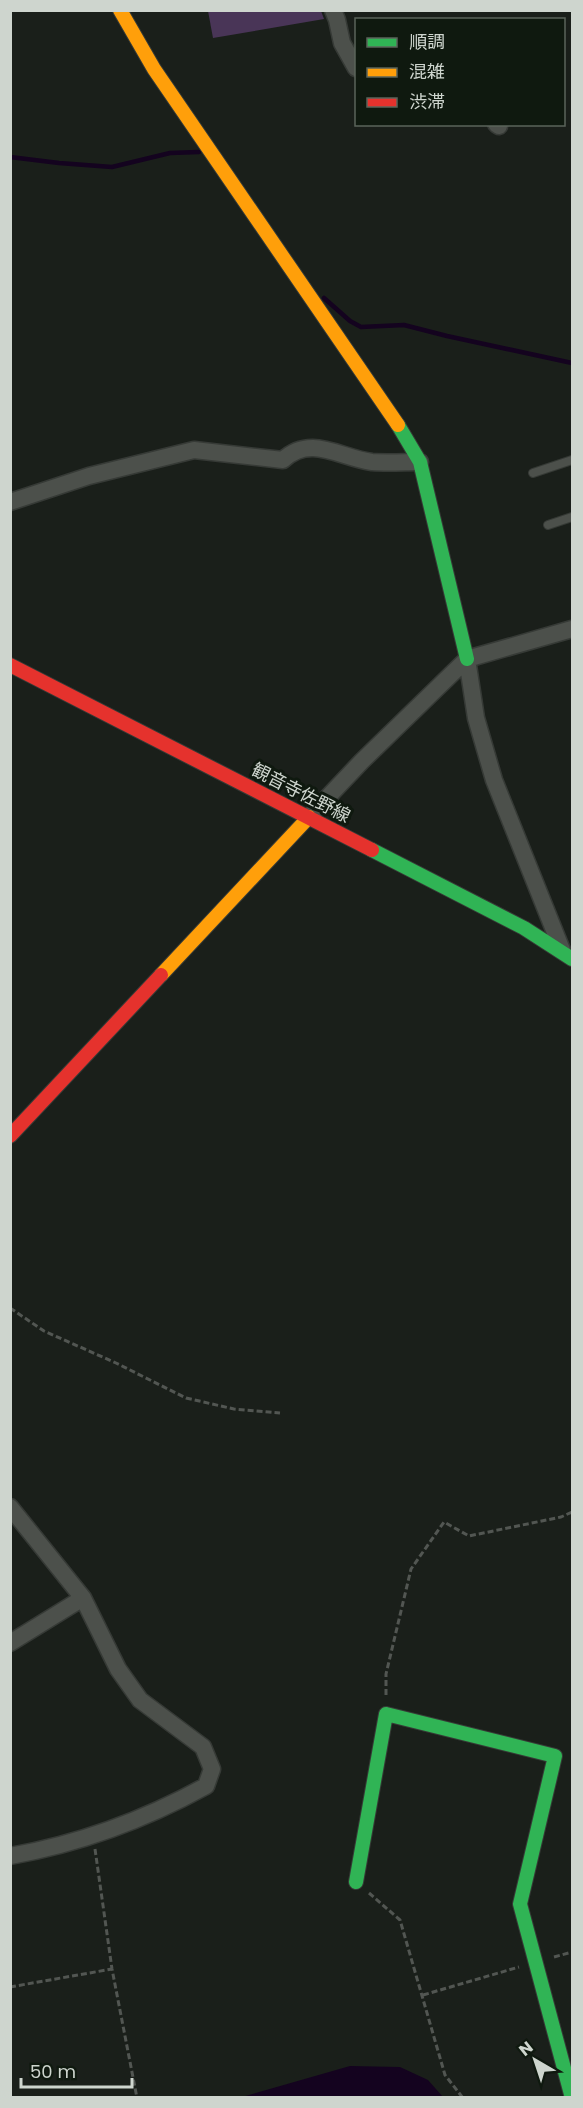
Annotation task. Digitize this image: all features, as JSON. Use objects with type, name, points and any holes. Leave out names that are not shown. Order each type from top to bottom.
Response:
[{"type":"street","points":[[120,10],[154,69],[409,441],[420,462],[467,659],[476,718],[494,780],[568,955]]},
{"type":"street","points":[[333,10],[342,43],[355,65]]},
{"type":"street","points":[[10,502],[89,476],[194,450],[283,460],[293,451],[314,447],[370,462],[420,462]]},
{"type":"street","points":[[10,1136],[362,761],[467,659],[573,629]]},
{"type":"street","name":"観音寺佐野線","points":[[10,665],[524,928],[568,955]]},
{"type":"street","points":[[10,1507],[83,1598],[118,1669],[140,1700],[203,1747],[212,1769],[206,1786],[178,1801],[93,1836],[10,1856]]},
{"type":"street","points":[[10,1643],[83,1598]]},
{"type":"street","points":[[356,1882],[386,1714],[555,1756],[520,1904],[534,1963],[572,2097]]},
{"type":"lane","points":[[533,473],[573,460]]},
{"type":"lane","points":[[548,525],[573,517]]},
{"type":"path","points":[[10,1308],[44,1331],[186,1398],[234,1409],[280,1413]]},
{"type":"path","points":[[386,1714],[386,1674],[411,1569],[444,1522],[469,1536],[561,1517],[573,1512]]},
{"type":"path","points":[[93,1836],[112,1969],[137,2097]]},
{"type":"path","points":[[356,1882],[400,1920],[445,2075],[463,2097]]},
{"type":"path","points":[[423,1995],[534,1963]]},
{"type":"path","points":[[10,1987],[112,1969]]},
{"type":"shaded area","points":[[208,11],[321,11],[324,19],[213,38]]},
{"type":"shaded area","points":[[350,2066],[400,2067],[428,2080],[443,2097],[242,2097]]},
{"type":"waterway","points":[[10,157],[112,167],[170,153],[199,152]]},
{"type":"waterway","points":[[324,298],[350,321],[361,327],[404,325],[572,363]]},
{"type":"traffic: fast","points":[[398,425],[420,462],[467,659]]},
{"type":"traffic: fast","points":[[372,850],[524,928],[572,959]]},
{"type":"traffic: fast","points":[[356,1882],[386,1714],[555,1756],[520,1904],[572,2098]]},
{"type":"traffic: slow","points":[[120,10],[154,69],[398,425]]},
{"type":"traffic: slow","points":[[161,975],[309,817]]},
{"type":"traffic: jam","points":[[10,665],[372,850]]},
{"type":"traffic: jam","points":[[10,1136],[161,975]]}]
